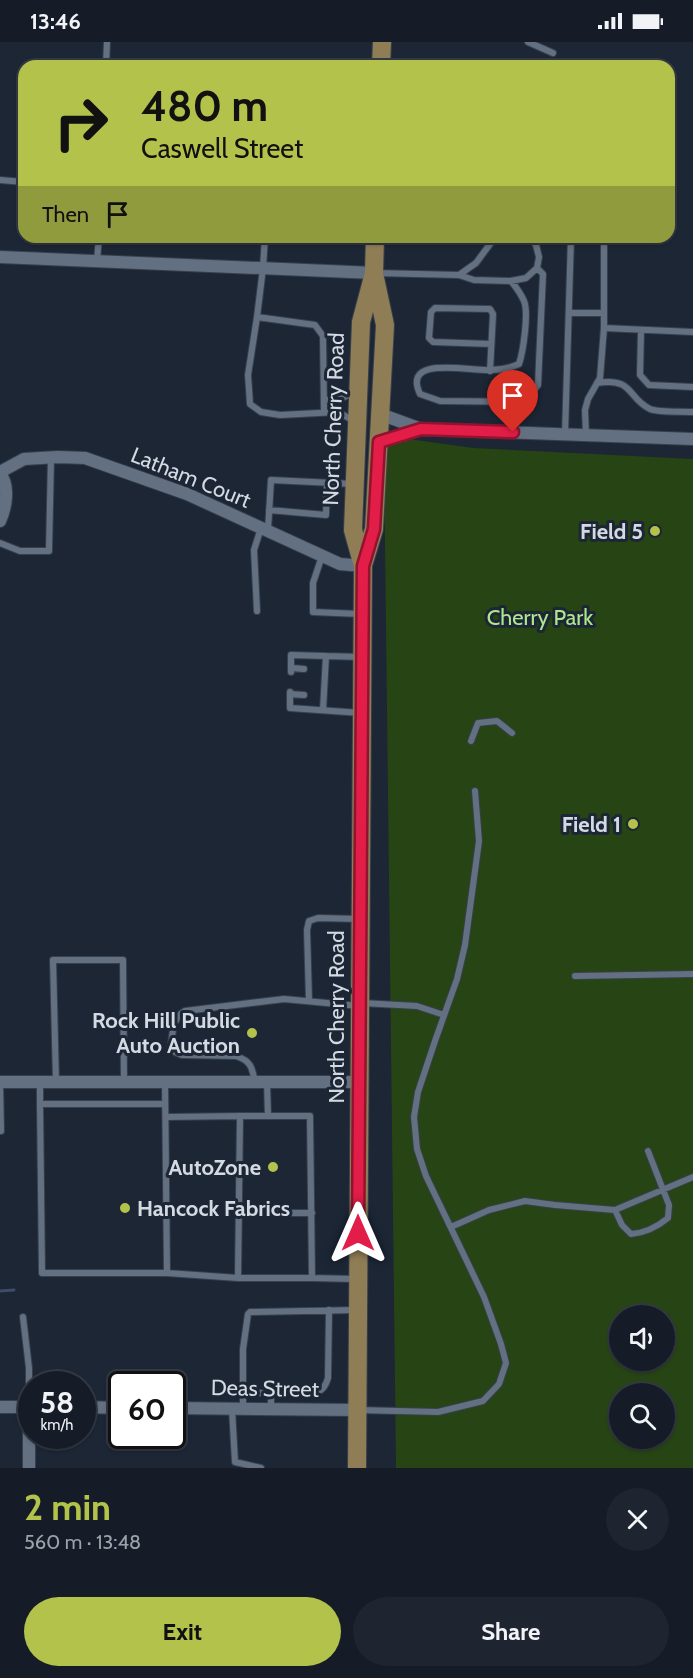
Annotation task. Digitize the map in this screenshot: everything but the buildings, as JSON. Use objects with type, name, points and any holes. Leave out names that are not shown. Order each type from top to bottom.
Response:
[{"type":"main road","points":[[381,60],[382,42]]},
{"type":"main road","name":"North Cherry Road","points":[[363,566],[353,530],[358,391],[361,322],[374,273],[375,243]]},
{"type":"main road","name":"North Cherry Road","points":[[357,1468],[363,566],[374,529],[385,325],[374,273]]},
{"type":"street","points":[[0,257],[374,273]]},
{"type":"street","points":[[380,414],[421,429],[693,439]]},
{"type":"street","points":[[379,442],[421,429]]},
{"type":"street","name":"Latham Court","points":[[0,473],[24,459],[85,458],[187,494],[340,564],[363,566]]},
{"type":"street","points":[[0,473],[4,479],[5,501],[0,521]]},
{"type":"street","points":[[0,1082],[359,1082]]},
{"type":"street","points":[[0,1407],[18,1407]]},
{"type":"street","name":"Deas Street","points":[[186,1408],[357,1410]]},
{"type":"street","points":[[28,1468],[29,1449]]},
{"type":"lane","points":[[106,60],[107,42]]},
{"type":"lane","points":[[528,42],[553,53]]},
{"type":"lane","points":[[0,180],[18,182]]},
{"type":"lane","points":[[97,261],[98,243]]},
{"type":"lane","points":[[265,243],[249,375],[250,404],[261,412],[280,415],[338,412],[357,423]]},
{"type":"lane","points":[[459,275],[476,263],[491,243]]},
{"type":"lane","points":[[374,273],[459,275],[474,280],[511,281],[526,278],[537,268],[539,256],[534,243]]},
{"type":"lane","points":[[565,435],[571,243]]},
{"type":"lane","points":[[586,435],[585,410],[588,399],[600,378],[604,328],[604,243]]},
{"type":"lane","points":[[511,281],[525,304],[523,353],[519,364],[490,370],[431,368],[422,371],[417,379],[420,394],[440,401],[522,402],[529,396],[538,386],[543,274],[537,268]]},
{"type":"lane","points":[[490,370],[493,314],[490,309],[435,308],[430,312],[429,338],[433,342],[491,344]]},
{"type":"lane","points":[[569,314],[604,313]]},
{"type":"lane","points":[[257,317],[315,325],[323,336],[324,412]]},
{"type":"lane","points":[[604,328],[693,332]]},
{"type":"lane","points":[[641,330],[640,375],[649,385],[693,387]]},
{"type":"lane","points":[[597,383],[616,382],[625,386],[644,405],[653,410],[693,412]]},
{"type":"lane","points":[[324,400],[340,399],[358,391]]},
{"type":"lane","points":[[0,543],[20,551],[49,551],[51,457]]},
{"type":"lane","points":[[257,611],[254,550],[270,510],[271,480],[355,484]]},
{"type":"lane","points":[[270,510],[326,516],[327,483]]},
{"type":"lane","points":[[322,555],[313,583],[313,612],[362,614]]},
{"type":"lane","points":[[304,669],[291,670],[291,655],[362,657]]},
{"type":"lane","points":[[323,710],[321,682],[326,656]]},
{"type":"lane","points":[[304,695],[290,693],[290,708],[362,713]]},
{"type":"lane","points":[[471,741],[478,723],[497,721],[512,733]]},
{"type":"lane","points":[[357,1410],[438,1412],[483,1401],[499,1384],[506,1363],[484,1297],[426,1176],[417,1149],[414,1117],[418,1092],[457,979],[465,945],[479,841],[475,791]]},
{"type":"lane","points":[[309,1001],[307,930],[309,921],[318,918],[360,919]]},
{"type":"lane","points":[[56,1082],[53,960],[123,960],[124,1082]]},
{"type":"lane","points":[[575,976],[693,974]]},
{"type":"lane","points":[[268,1116],[261,1082],[244,1059],[236,1056],[182,1055],[176,1052],[171,1046],[174,1022],[178,1014],[185,1011],[284,999],[417,1006],[444,1016]]},
{"type":"lane","points":[[0,1082],[1,1131]]},
{"type":"lane","points":[[40,1082],[42,1273],[167,1273],[238,1278],[358,1280]]},
{"type":"lane","points":[[165,1082],[167,1273]]},
{"type":"lane","points":[[40,1104],[165,1104]]},
{"type":"lane","points":[[166,1116],[310,1116],[312,1278]]},
{"type":"lane","points":[[238,1278],[240,1116]]},
{"type":"lane","points":[[615,1210],[622,1225],[631,1234],[642,1233],[660,1225],[668,1218],[669,1205],[648,1151]]},
{"type":"lane","points":[[451,1227],[489,1210],[525,1201],[615,1210],[693,1177]]},
{"type":"lane","points":[[240,1213],[312,1213]]},
{"type":"lane","points":[[243,1392],[316,1392],[325,1386],[328,1378],[329,1310]]},
{"type":"lane","points":[[261,1468],[234,1462],[238,1408],[243,1392],[243,1349],[250,1312],[358,1310]]},
{"type":"lane","points":[[23,1317],[29,1371]]},
{"type":"lane","points":[[271,1393],[271,1409]]},
{"type":"green space","name":"Cherry Park","points":[[409,439],[473,448],[693,459],[693,1468],[396,1468],[385,451],[390,444]]},
{"type":"waterway","points":[[0,1291],[14,1290]]},
{"type":"place","name":"Field 5","points":[[655,531]]},
{"type":"place","name":"Field 1","points":[[633,824]]},
{"type":"place","name":"Rock Hill Public Auto Auction","points":[[252,1033]]},
{"type":"place","name":"AutoZone","points":[[273,1167]]},
{"type":"place","name":"Hancock Fabrics","points":[[125,1208]]},
{"type":"route","points":[[358,1233],[363,566],[374,529],[379,442],[421,429],[513,432]]}]
